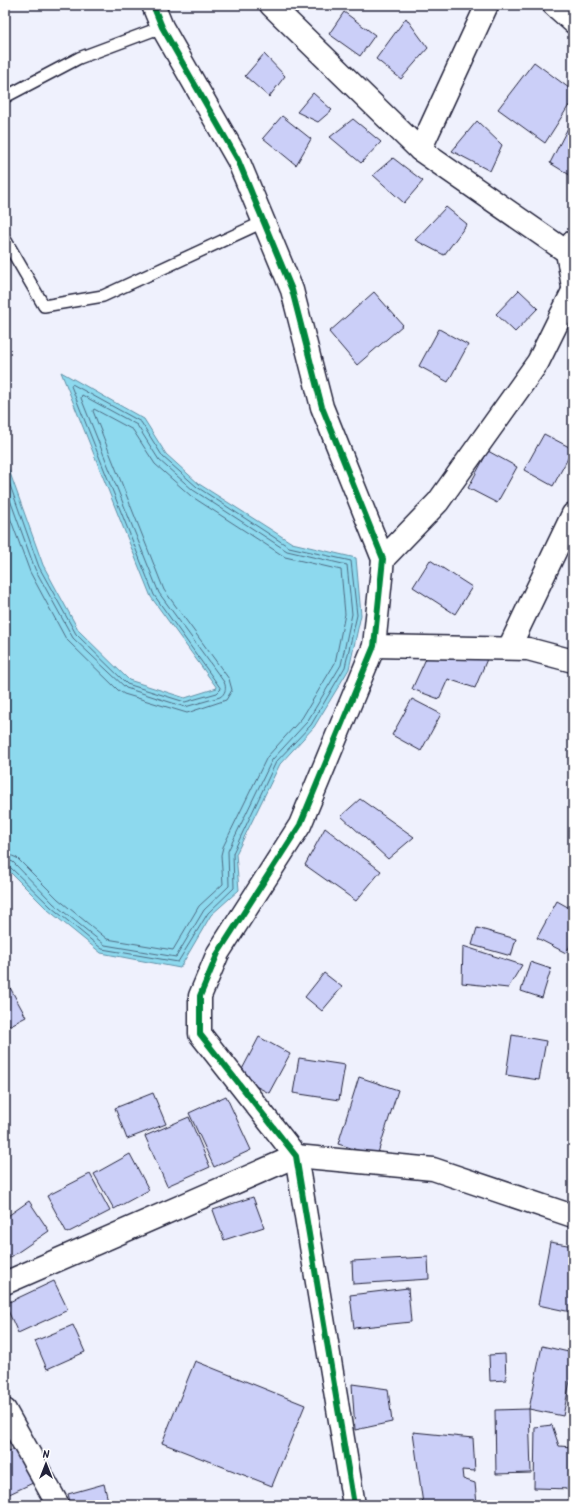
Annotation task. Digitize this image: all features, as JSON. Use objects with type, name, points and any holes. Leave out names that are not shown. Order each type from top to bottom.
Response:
[{"type":"street","points":[[153,5],[162,27],[238,160],[292,290],[322,407],[383,559],[374,646],[300,825],[218,953],[200,996],[200,1034],[296,1156],[354,1505]]},
{"type":"street","points":[[271,5],[420,150],[570,247],[573,287]]},
{"type":"street","points":[[420,150],[487,5]]},
{"type":"street","points":[[554,5],[573,22]]},
{"type":"street","points":[[383,559],[438,502],[533,368],[573,291]]},
{"type":"street","points":[[509,648],[573,514]]},
{"type":"street","points":[[374,646],[528,649],[573,661]]},
{"type":"street","points":[[5,1283],[296,1156],[433,1169],[573,1216]]},
{"type":"street","points":[[5,1410],[58,1505]]},
{"type":"lane","points":[[5,97],[79,58],[162,27]]},
{"type":"lane","points":[[5,239],[44,306],[103,296],[263,222]]},
{"type":"water","points":[[61,372],[144,419],[166,454],[199,484],[292,543],[356,558],[361,615],[349,669],[314,727],[280,764],[236,854],[239,890],[211,915],[180,968],[101,953],[48,910],[5,867],[5,459],[43,565],[79,631],[129,680],[185,698],[217,688],[151,597]]},
{"type":"building","points":[[344,12],[375,35],[360,56],[329,34]]},
{"type":"building","points":[[406,18],[428,48],[401,79],[376,59]]},
{"type":"building","points":[[264,54],[285,76],[269,97],[245,76]]},
{"type":"building","points":[[534,62],[573,91],[573,99],[545,143],[498,109]]},
{"type":"building","points":[[313,93],[332,110],[318,122],[297,112]]},
{"type":"building","points":[[282,116],[311,139],[296,165],[263,138]]},
{"type":"building","points":[[573,118],[573,177],[550,163]]},
{"type":"building","points":[[353,119],[381,142],[361,163],[330,137]]},
{"type":"building","points":[[477,121],[502,145],[490,171],[452,151]]},
{"type":"building","points":[[393,158],[423,181],[404,203],[373,175]]},
{"type":"building","points":[[446,207],[467,224],[444,255],[415,240]]},
{"type":"building","points":[[519,290],[538,308],[515,332],[496,314]]},
{"type":"building","points":[[374,292],[403,325],[357,365],[329,332]]},
{"type":"building","points":[[439,329],[468,345],[448,382],[419,366]]},
{"type":"building","points":[[544,434],[573,449],[553,486],[524,470]]},
{"type":"building","points":[[488,451],[517,467],[497,503],[468,488]]},
{"type":"building","points":[[430,560],[472,587],[455,614],[413,587]]},
{"type":"building","points":[[429,652],[487,659],[475,688],[448,679],[439,699],[412,689]]},
{"type":"building","points":[[412,699],[441,714],[421,751],[392,735]]},
{"type":"building","points":[[360,799],[414,837],[388,859],[341,816]]},
{"type":"building","points":[[325,828],[381,871],[356,901],[305,865]]},
{"type":"building","points":[[557,901],[573,910],[573,940],[566,953],[537,938]]},
{"type":"building","points":[[477,928],[516,939],[511,956],[472,945]]},
{"type":"building","points":[[463,946],[522,965],[508,988],[462,983]]},
{"type":"building","points":[[530,962],[551,969],[542,998],[521,991]]},
{"type":"building","points":[[324,973],[342,987],[322,1011],[305,997]]},
{"type":"building","points":[[7,982],[26,1017],[5,1028],[5,983]]},
{"type":"building","points":[[512,1035],[546,1041],[539,1080],[506,1075]]},
{"type":"building","points":[[259,1037],[290,1054],[269,1093],[238,1077]]},
{"type":"building","points":[[299,1058],[345,1065],[339,1100],[293,1093]]},
{"type":"building","points":[[359,1077],[398,1090],[377,1156],[338,1144]]},
{"type":"building","points":[[153,1093],[166,1124],[127,1139],[115,1108]]},
{"type":"building","points":[[226,1096],[251,1150],[214,1167],[189,1113]]},
{"type":"building","points":[[189,1117],[210,1167],[167,1186],[145,1136]]},
{"type":"building","points":[[130,1154],[149,1190],[114,1209],[94,1174]]},
{"type":"building","points":[[90,1174],[110,1211],[67,1233],[47,1196]]},
{"type":"building","points":[[253,1197],[264,1227],[224,1240],[213,1210]]},
{"type":"building","points":[[29,1201],[49,1231],[5,1261],[5,1218]]},
{"type":"building","points":[[550,1242],[573,1246],[573,1302],[571,1312],[538,1305]]},
{"type":"building","points":[[428,1257],[429,1279],[353,1284],[352,1261]]},
{"type":"building","points":[[54,1281],[68,1310],[18,1333],[5,1304]]},
{"type":"building","points":[[408,1288],[411,1322],[354,1328],[350,1295]]},
{"type":"building","points":[[73,1325],[85,1352],[47,1369],[35,1341]]},
{"type":"building","points":[[542,1346],[573,1353],[573,1366],[563,1416],[529,1409]]},
{"type":"building","points":[[505,1354],[506,1380],[490,1381],[489,1355]]},
{"type":"building","points":[[195,1361],[305,1405],[272,1486],[162,1443]]},
{"type":"building","points":[[352,1384],[388,1389],[392,1422],[355,1430]]},
{"type":"building","points":[[529,1409],[531,1473],[496,1474],[495,1410]]},
{"type":"building","points":[[552,1425],[559,1446],[573,1447],[573,1489],[534,1488],[535,1427]]},
{"type":"building","points":[[413,1432],[473,1438],[475,1471],[462,1470],[463,1479],[475,1483],[477,1504],[423,1504]]},
{"type":"building","points":[[20,1448],[35,1482],[5,1496],[5,1452]]},
{"type":"building","points":[[104,1484],[109,1505],[71,1505],[68,1494]]},
{"type":"cycle path","points":[[153,5],[162,27],[238,160],[292,290],[322,407],[383,559],[374,646],[300,825],[218,953],[200,996],[200,1034],[296,1156],[354,1505]]}]
